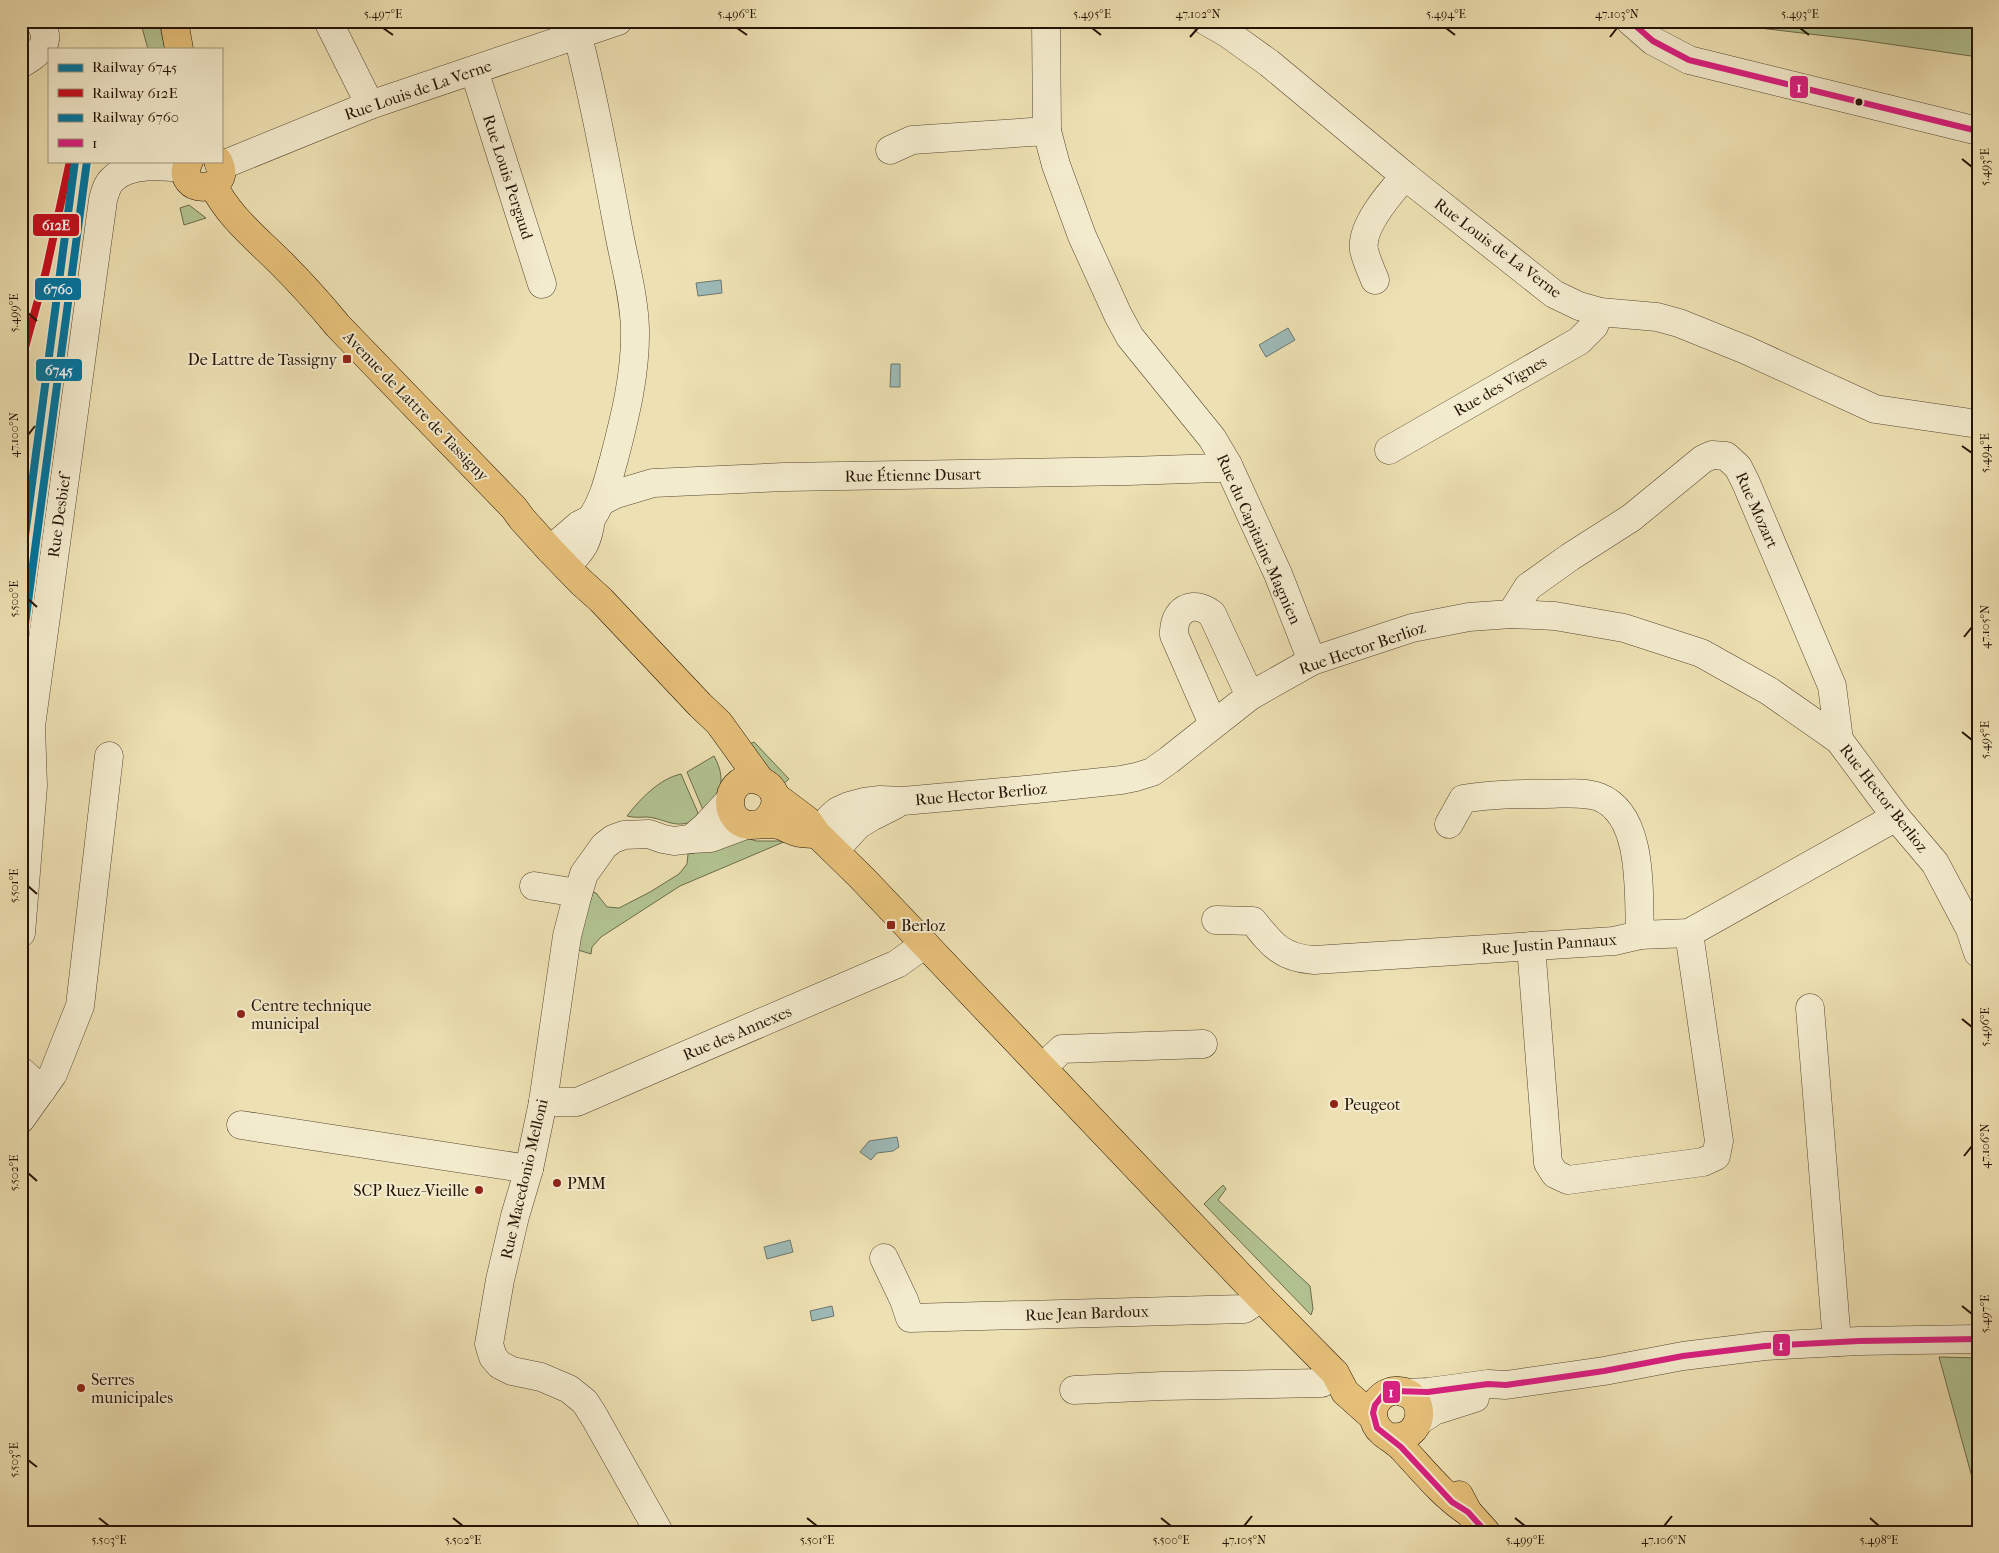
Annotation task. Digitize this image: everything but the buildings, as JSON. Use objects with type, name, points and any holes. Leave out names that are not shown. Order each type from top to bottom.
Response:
[{"type":"main road","points":[[174,21],[179,48]]},
{"type":"main road","points":[[188,165],[188,178],[195,186],[201,188],[216,170]]},
{"type":"main road","name":"Avenue de Lattre de Tassigny","points":[[216,170],[231,214],[280,262],[338,326],[514,508],[558,558],[624,623],[700,706]]},
{"type":"main road","points":[[700,706],[719,723],[767,788],[775,806],[772,814],[754,824]]},
{"type":"main road","points":[[700,706],[725,761],[731,796],[730,810],[735,818],[754,824],[780,826],[826,842]]},
{"type":"main road","points":[[731,796],[744,780],[767,788],[807,820],[1261,1298],[1335,1373],[1345,1392],[1398,1427]]},
{"type":"main road","points":[[1335,1373],[1363,1384],[1414,1399],[1417,1404],[1398,1427]]},
{"type":"main road","points":[[1396,1393],[1380,1398],[1375,1405],[1398,1427],[1452,1502],[1468,1512],[1486,1532]]},
{"type":"street","points":[[328,21],[370,105]]},
{"type":"street","name":"Rue Louis de La Verne","points":[[216,170],[230,162],[370,105],[474,70],[576,28],[618,21]]},
{"type":"street","name":"Rue du Capitaine Magnien","points":[[1046,21],[1047,131],[1056,165],[1082,236],[1130,337],[1212,438],[1228,466],[1278,574],[1312,661]]},
{"type":"street","name":"Rue Louis de La Verne","points":[[1206,21],[1227,33],[1269,63],[1406,176],[1554,294],[1579,306],[1600,312],[1657,317],[1679,323],[1746,350],[1875,409],[1978,424]]},
{"type":"street","points":[[1630,21],[1653,41],[1690,60],[1978,131]]},
{"type":"street","points":[[21,64],[34,56],[44,46],[44,29],[40,22]]},
{"type":"street","points":[[576,28],[608,176],[635,328],[633,366],[624,422],[597,510]]},
{"type":"street","name":"Rue Louis Pergaud","points":[[474,70],[542,284]]},
{"type":"street","points":[[890,150],[912,140],[1047,131]]},
{"type":"street","name":"Rue Desbief","points":[[21,933],[33,786],[31,726],[103,200],[109,183],[119,174],[143,168],[188,165]]},
{"type":"street","points":[[1375,280],[1364,248],[1367,232],[1375,214],[1386,197],[1406,176]]},
{"type":"street","name":"Rue des Vignes","points":[[1389,450],[1579,340],[1594,326],[1600,312]]},
{"type":"street","name":"Rue Mozart","points":[[1511,614],[1528,588],[1630,518],[1703,459],[1712,455],[1726,456],[1738,467],[1746,483],[1832,686],[1839,740]]},
{"type":"street","name":"Rue Étienne Dusart","points":[[558,558],[579,525],[616,494],[653,483],[784,477],[1129,471],[1228,466]]},
{"type":"street","points":[[1213,724],[1174,634],[1174,623],[1181,611],[1194,606],[1204,608],[1212,614],[1250,696]]},
{"type":"street","name":"Rue Hector Berlioz","points":[[826,842],[831,817],[849,806],[880,800],[903,801],[1121,780],[1152,772],[1250,696],[1312,661],[1412,628],[1469,617],[1511,614],[1555,616],[1624,628],[1701,654],[1769,690],[1839,740],[1896,816],[1935,863],[1975,937]]},
{"type":"street","points":[[21,1119],[52,1074],[80,1006],[109,756]]},
{"type":"street","points":[[1449,824],[1463,799],[1486,795],[1580,793],[1601,798],[1612,806],[1630,829],[1634,844],[1640,935]]},
{"type":"street","points":[[691,839],[706,826],[731,796]]},
{"type":"street","name":"Rue Justin Pannaux","points":[[1216,920],[1253,921],[1271,943],[1282,952],[1304,959],[1614,941],[1640,935],[1689,933],[1896,816]]},
{"type":"street","name":"Rue Macedonio Melloni","points":[[660,1532],[585,1402],[569,1389],[555,1382],[512,1371],[500,1365],[492,1357],[489,1344],[500,1280],[529,1169],[543,1102],[567,936],[584,874],[604,846],[613,839],[635,834],[649,834],[664,840],[711,838],[754,824]]},
{"type":"street","points":[[534,886],[578,893]]},
{"type":"street","points":[[1531,946],[1548,1163],[1555,1174],[1568,1180],[1702,1162],[1716,1156],[1719,1141],[1689,933]]},
{"type":"street","name":"Rue des Annexes","points":[[543,1102],[577,1102],[897,964],[925,944]]},
{"type":"street","points":[[1810,1008],[1837,1342]]},
{"type":"street","points":[[1043,1067],[1062,1050],[1203,1044]]},
{"type":"street","points":[[21,1072],[42,1090]]},
{"type":"street","points":[[241,1125],[529,1169]]},
{"type":"street","name":"Rue Jean Bardoux","points":[[884,1258],[904,1300],[910,1318],[1244,1309],[1261,1298]]},
{"type":"street","points":[[1396,1393],[1428,1392],[1488,1384],[1506,1385],[1604,1371],[1683,1356],[1765,1346],[1837,1342],[1978,1340]]},
{"type":"street","points":[[1074,1390],[1162,1386],[1322,1383],[1335,1373]]},
{"type":"street","points":[[1398,1427],[1434,1411],[1489,1393],[1506,1385]]},
{"type":"green space","points":[[124,21],[159,21],[165,48],[148,48],[141,24]]},
{"type":"green space","points":[[1700,21],[1978,21],[1978,57],[1861,40]]},
{"type":"green space","points":[[189,205],[206,218],[184,225],[180,208]]},
{"type":"green space","points":[[754,742],[789,779],[782,785],[744,747]]},
{"type":"green space","points":[[714,756],[721,780],[718,794],[706,817],[687,772]]},
{"type":"green space","points":[[681,774],[698,813],[694,821],[675,824],[654,818],[627,816],[658,785]]},
{"type":"green space","points":[[744,837],[756,841],[786,841],[680,886],[601,937],[592,947],[591,954],[575,949],[589,891],[596,893],[607,907],[619,908],[679,874],[687,864],[688,854],[704,851]]},
{"type":"green space","points":[[1223,1185],[1226,1189],[1218,1200],[1310,1286],[1313,1309],[1311,1315],[1204,1204]]},
{"type":"green space","points":[[1939,1357],[1978,1358],[1978,1499]]},
{"type":"water","points":[[721,280],[722,293],[698,296],[696,283]]},
{"type":"water","points":[[1288,328],[1295,340],[1266,357],[1259,345]]},
{"type":"water","points":[[891,364],[900,364],[900,387],[890,387]]},
{"type":"water","points":[[897,1137],[899,1147],[893,1151],[877,1153],[871,1160],[860,1152],[869,1141]]},
{"type":"water","points":[[790,1240],[793,1252],[767,1259],[764,1247]]},
{"type":"water","points":[[832,1306],[834,1316],[812,1321],[810,1311]]},
{"type":"rail line","name":"612E","points":[[21,362],[46,271],[70,162]]},
{"type":"rail line","name":"6760","points":[[21,566],[75,162]]},
{"type":"rail line","name":"6745","points":[[21,654],[87,162]]},
{"type":"transit line","name":"1","points":[[1630,21],[1653,41],[1689,60],[1978,131]]},
{"type":"transit line","name":"1","points":[[1486,1532],[1468,1512],[1452,1502],[1401,1447],[1377,1428],[1373,1413],[1375,1405],[1383,1395],[1393,1391],[1428,1392],[1488,1384],[1506,1385],[1604,1371],[1683,1356],[1765,1346],[1859,1341],[1978,1339]]},
{"type":"place","name":"De Lattre de Tassigny","points":[[347,359]]},
{"type":"place","name":"Berloz","points":[[891,925]]},
{"type":"place","name":"Centre technique municipal","points":[[241,1014]]},
{"type":"place","name":"Peugeot","points":[[1334,1104]]},
{"type":"place","name":"PMM","points":[[557,1183]]},
{"type":"place","name":"SCP Ruez-Vieille","points":[[479,1190]]},
{"type":"place","name":"Serres municipales","points":[[81,1388]]}]
